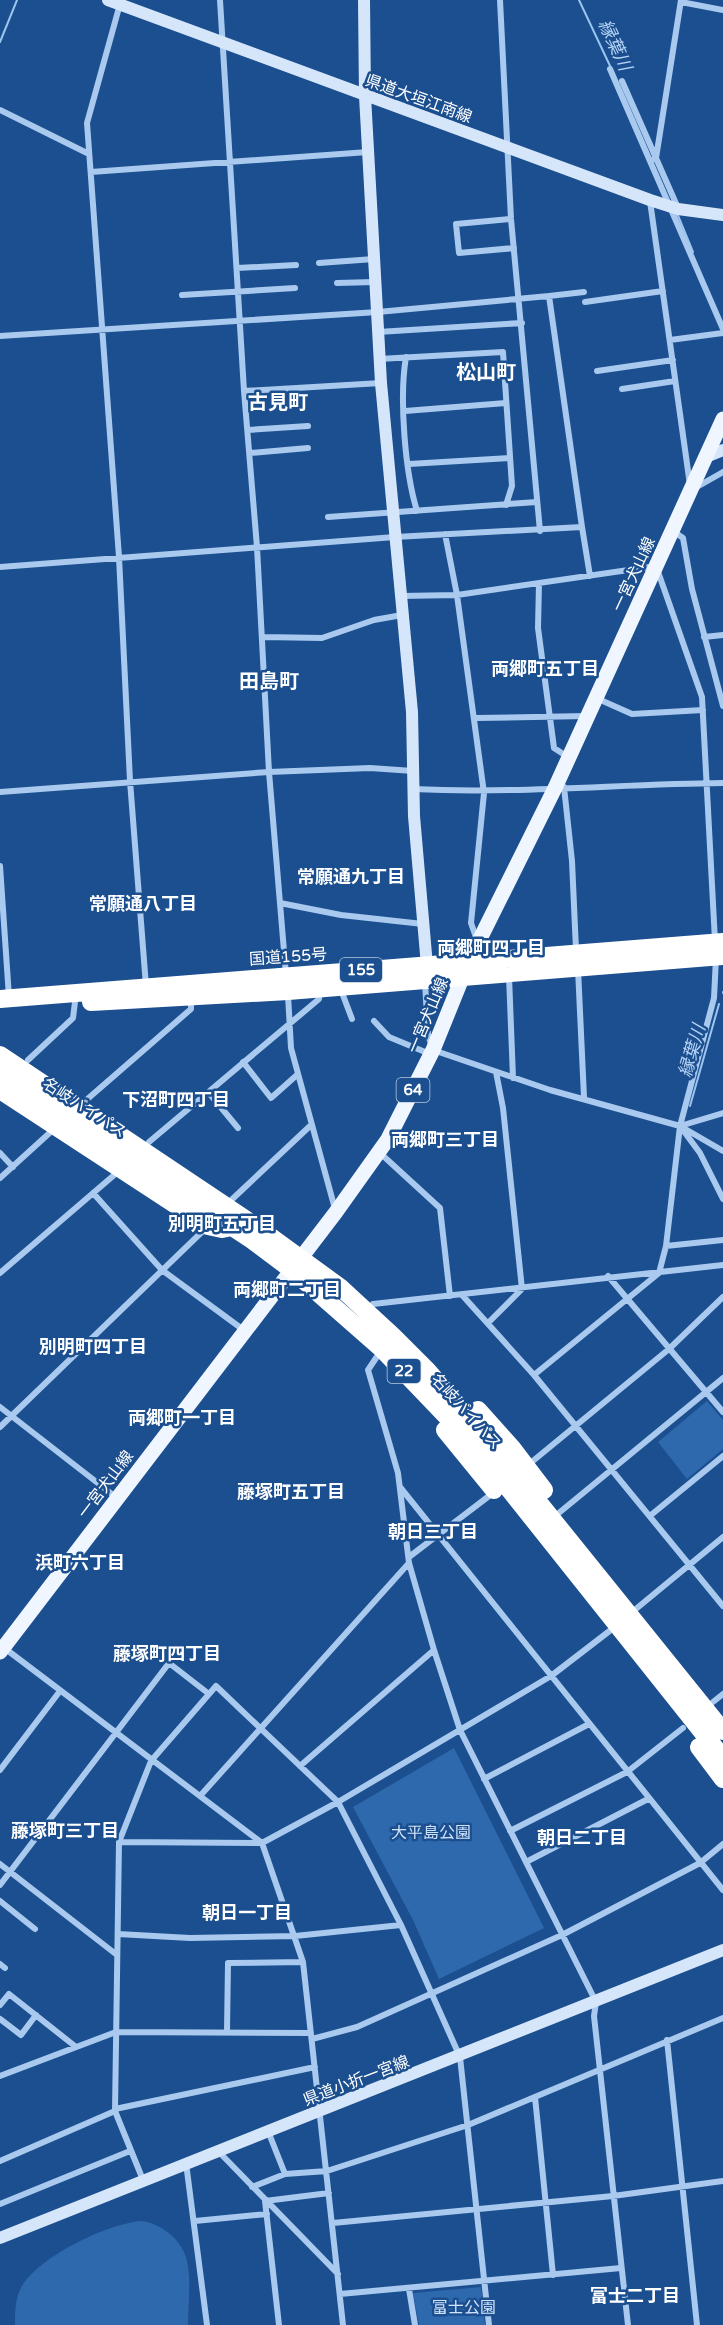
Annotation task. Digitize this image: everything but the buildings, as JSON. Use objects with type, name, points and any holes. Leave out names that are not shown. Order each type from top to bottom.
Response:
[{"type":"highway","name":"国道155号","points":[[3,1000],[146,987],[287,983],[719,950]]},
{"type":"highway","name":"国道155号","points":[[465,970],[509,972],[577,960]]},
{"type":"highway","name":"国道155号","points":[[3,1000],[75,1002],[191,998],[287,983],[320,988],[340,987],[426,973]]},
{"type":"highway","name":"22","points":[[0,1043],[28,1060],[84,1102],[211,1183],[221,1203]]},
{"type":"highway","name":"名岐バイパス","points":[[0,1055],[221,1203],[296,1264],[382,1348],[474,1444],[598,1603],[647,1638],[723,1731]]},
{"type":"highway","name":"名岐バイパス","points":[[0,1075],[232,1227],[341,1288],[426,1369],[490,1442],[570,1543],[676,1700],[720,1755]]},
{"type":"highway","points":[[0,1090],[208,1226],[222,1229],[232,1227]]},
{"type":"highway","name":"22","points":[[341,1288],[362,1296],[373,1304],[436,1364],[512,1448],[560,1512],[570,1543]]},
{"type":"highway","name":"22","points":[[414,1381],[426,1407],[578,1595],[589,1603],[598,1603]]},
{"type":"highway","points":[[490,1442],[512,1448]]},
{"type":"highway","points":[[509,1507],[532,1516]]},
{"type":"highway","name":"22","points":[[647,1638],[666,1646],[720,1703]]},
{"type":"highway","name":"22","points":[[676,1700],[688,1734],[723,1779]]},
{"type":"highway","points":[[688,1734],[720,1755]]},
{"type":"main road","points":[[364,0],[365,96],[381,383],[412,712],[413,789],[426,973]]},
{"type":"main road","name":"県道大垣江南線","points":[[116,2],[650,200],[674,208],[723,215]]},
{"type":"main road","name":"一宮犬山線","points":[[1,1648],[336,1212],[379,1151],[432,1052],[465,970],[559,787],[568,757],[723,419]]},
{"type":"main road","points":[[706,457],[723,450]]},
{"type":"main road","name":"県道小折一宮線","points":[[0,2238],[186,2162],[460,2057],[723,1950]]},
{"type":"street","points":[[220,0],[244,391],[263,637],[269,772],[291,1048],[310,1126],[336,1212]]},
{"type":"street","points":[[500,0],[510,148],[511,219],[540,531]]},
{"type":"street","points":[[652,157],[681,1],[723,10]]},
{"type":"street","points":[[116,2],[87,123],[119,557],[130,782],[146,987]]},
{"type":"street","points":[[610,69],[630,108],[674,208],[723,331],[670,340]]},
{"type":"street","points":[[622,81],[630,108]]},
{"type":"street","points":[[0,110],[89,154]]},
{"type":"street","points":[[91,172],[368,152]]},
{"type":"street","points":[[650,200],[690,491],[723,472]]},
{"type":"street","points":[[511,219],[456,224],[459,253],[514,248]]},
{"type":"street","points":[[319,263],[374,259]]},
{"type":"street","points":[[237,268],[296,266]]},
{"type":"street","points":[[337,283],[376,282]]},
{"type":"street","points":[[182,295],[294,288]]},
{"type":"street","points":[[585,302],[663,291]]},
{"type":"street","points":[[0,336],[378,312],[584,292]]},
{"type":"street","points":[[549,296],[590,576]]},
{"type":"street","points":[[378,332],[522,323]]},
{"type":"street","points":[[380,359],[503,352],[512,486],[506,505]]},
{"type":"street","points":[[405,357],[403,376],[411,492],[417,512]]},
{"type":"street","points":[[597,371],[673,360]]},
{"type":"street","points":[[622,389],[675,381]]},
{"type":"street","points":[[244,391],[381,383]]},
{"type":"street","points":[[405,411],[506,404]]},
{"type":"street","points":[[248,430],[308,426]]},
{"type":"street","points":[[250,453],[308,448]]},
{"type":"street","points":[[409,464],[510,458]]},
{"type":"street","points":[[328,517],[537,502]]},
{"type":"street","points":[[0,567],[395,537],[582,527]]},
{"type":"street","points":[[673,530],[683,538],[704,637],[723,706]]},
{"type":"street","points":[[445,534],[458,595],[484,792],[471,923],[478,943]]},
{"type":"street","points":[[401,596],[458,595],[656,566],[696,678],[703,710],[719,950],[714,998],[680,1126],[666,1246],[659,1273],[534,1375]]},
{"type":"street","points":[[539,583],[538,628],[554,748],[568,757]]},
{"type":"street","points":[[263,637],[322,638],[374,620],[402,615]]},
{"type":"street","points":[[704,637],[723,635]]},
{"type":"street","points":[[595,698],[632,714],[703,710]]},
{"type":"street","points":[[476,718],[587,716]]},
{"type":"street","points":[[0,792],[269,772],[370,768],[413,771]]},
{"type":"street","points":[[413,789],[484,792],[559,787],[723,783]]},
{"type":"street","points":[[559,787],[572,861],[584,1097]]},
{"type":"street","points":[[0,866],[3,1000]]},
{"type":"street","points":[[280,903],[341,915],[423,924]]},
{"type":"street","points":[[509,972],[513,1078]]},
{"type":"street","points":[[426,973],[428,1035],[432,1052]]},
{"type":"street","points":[[340,987],[352,1019]]},
{"type":"street","points":[[149,1142],[319,999],[320,988]]},
{"type":"street","points":[[714,998],[723,995]]},
{"type":"street","points":[[84,1102],[191,1009],[191,998]]},
{"type":"street","points":[[28,1060],[74,1018],[75,1002]]},
{"type":"street","points":[[374,1021],[390,1037],[513,1078],[680,1126],[723,1151]]},
{"type":"street","points":[[243,1062],[271,1098],[298,1074]]},
{"type":"street","points":[[496,1072],[503,1108],[522,1289]]},
{"type":"street","points":[[209,1093],[238,1128]]},
{"type":"street","points":[[680,1126],[723,1113]]},
{"type":"street","points":[[221,1203],[310,1126]]},
{"type":"street","points":[[680,1126],[700,1153],[723,1199]]},
{"type":"street","points":[[0,1178],[56,1127]]},
{"type":"street","points":[[379,1151],[440,1208],[450,1296]]},
{"type":"street","points":[[0,1153],[13,1167]]},
{"type":"street","points":[[0,1274],[121,1169]]},
{"type":"street","points":[[93,1193],[162,1270],[244,1331]]},
{"type":"street","points":[[0,1427],[208,1226]]},
{"type":"street","points":[[666,1246],[723,1240]]},
{"type":"street","points":[[373,1304],[522,1289],[608,1276],[659,1273],[723,1265]]},
{"type":"street","points":[[608,1276],[723,1412]]},
{"type":"street","points":[[488,1323],[522,1289]]},
{"type":"street","points":[[462,1295],[576,1424],[723,1606]]},
{"type":"street","points":[[526,1467],[669,1349],[723,1297]]},
{"type":"street","points":[[382,1348],[368,1370],[398,1473],[409,1560],[460,1731],[596,2002],[594,2016],[628,2325]]},
{"type":"street","points":[[560,1512],[723,1378]]},
{"type":"street","points":[[0,1407],[117,1498]]},
{"type":"street","points":[[651,1515],[723,1456]]},
{"type":"street","points":[[399,1487],[723,1890]]},
{"type":"street","points":[[200,1796],[409,1560],[495,1491]]},
{"type":"street","points":[[119,1842],[262,1843],[338,1802],[551,1676],[723,1537]]},
{"type":"street","points":[[1,1648],[262,1843],[303,1962],[343,2325]]},
{"type":"street","points":[[300,1766],[434,1650]]},
{"type":"street","points":[[0,1885],[169,1663],[209,1694]]},
{"type":"street","points":[[143,2180],[115,2110],[119,1842],[151,1761],[216,1686],[338,1802],[401,1925],[460,2057],[489,2325]]},
{"type":"street","points":[[0,1770],[60,1691]]},
{"type":"street","points":[[484,1779],[589,1724]]},
{"type":"street","points":[[510,1831],[627,1772],[688,1734]]},
{"type":"street","points":[[526,1862],[648,1799]]},
{"type":"street","points":[[0,2076],[116,2032],[227,2031],[311,2036],[357,2027],[562,1935],[700,1863],[723,1844]]},
{"type":"street","points":[[0,1864],[117,1955]]},
{"type":"street","points":[[0,1900],[35,1929]]},
{"type":"street","points":[[118,1934],[190,1938],[295,1936],[401,1925]]},
{"type":"street","points":[[227,2031],[228,1963],[303,1962]]},
{"type":"street","points":[[0,2005],[9,1994],[76,2047]]},
{"type":"street","points":[[0,2019],[21,2035],[36,2015]]},
{"type":"street","points":[[252,2187],[285,2174],[327,2171],[468,2125],[667,2040],[723,2019]]},
{"type":"street","points":[[667,2040],[697,2325]]},
{"type":"street","points":[[0,2161],[115,2110],[315,2067]]},
{"type":"street","points":[[535,2097],[553,2275]]},
{"type":"street","points":[[268,2131],[285,2174]]},
{"type":"street","points":[[217,2150],[339,2274]]},
{"type":"street","points":[[0,2204],[130,2151]]},
{"type":"street","points":[[186,2162],[207,2325]]},
{"type":"street","points":[[333,2223],[613,2196],[723,2181]]},
{"type":"street","points":[[265,2200],[329,2193]]},
{"type":"street","points":[[265,2200],[279,2325]]},
{"type":"street","points":[[195,2221],[267,2214]]},
{"type":"street","points":[[340,2294],[621,2268]]},
{"type":"street","points":[[409,2289],[415,2325]]},
{"type":"green space","points":[[707,1401],[723,1420],[723,1449],[687,1479],[658,1442]]},
{"type":"green space","name":"大平島公園","points":[[454,1748],[544,1928],[439,1979],[413,1920],[353,1807]]},
{"type":"green space","points":[[140,2221],[154,2224],[168,2232],[183,2250],[189,2273],[188,2325],[15,2325],[16,2304],[20,2289],[32,2273],[45,2262],[93,2235],[110,2228]]},
{"type":"green space","name":"富士公園","points":[[481,2287],[485,2325],[419,2325],[413,2293]]},
{"type":"waterway","points":[[0,42],[17,0]]},
{"type":"waterway","name":"縁葉川","points":[[579,0],[611,68]]},
{"type":"waterway","name":"縁葉川","points":[[677,213],[693,252]]},
{"type":"waterway","name":"縁葉川","points":[[690,1106],[719,1004]]},
{"type":"district","name":"松山町","points":[[486,372]]},
{"type":"district","name":"古見町","points":[[278,402]]},
{"type":"district","name":"両郷町五丁目","points":[[545,669]]},
{"type":"district","name":"田島町","points":[[269,681]]},
{"type":"district","name":"常願通九丁目","points":[[351,877]]},
{"type":"district","name":"常願通八丁目","points":[[143,904]]},
{"type":"district","name":"両郷町四丁目","points":[[491,948]]},
{"type":"district","name":"下沼町四丁目","points":[[176,1100]]},
{"type":"district","name":"両郷町三丁目","points":[[445,1140]]},
{"type":"district","name":"別明町五丁目","points":[[222,1224]]},
{"type":"district","name":"両郷町二丁目","points":[[287,1290]]},
{"type":"district","name":"別明町四丁目","points":[[93,1347]]},
{"type":"district","name":"両郷町一丁目","points":[[182,1418]]},
{"type":"district","name":"藤塚町五丁目","points":[[291,1492]]},
{"type":"district","name":"朝日三丁目","points":[[433,1532]]},
{"type":"district","name":"浜町六丁目","points":[[80,1563]]},
{"type":"district","name":"藤塚町四丁目","points":[[167,1654]]},
{"type":"district","name":"藤塚町三丁目","points":[[65,1831]]},
{"type":"district","name":"朝日二丁目","points":[[582,1838]]},
{"type":"district","name":"朝日一丁目","points":[[247,1913]]},
{"type":"district","name":"富士二丁目","points":[[635,2296]]}]
